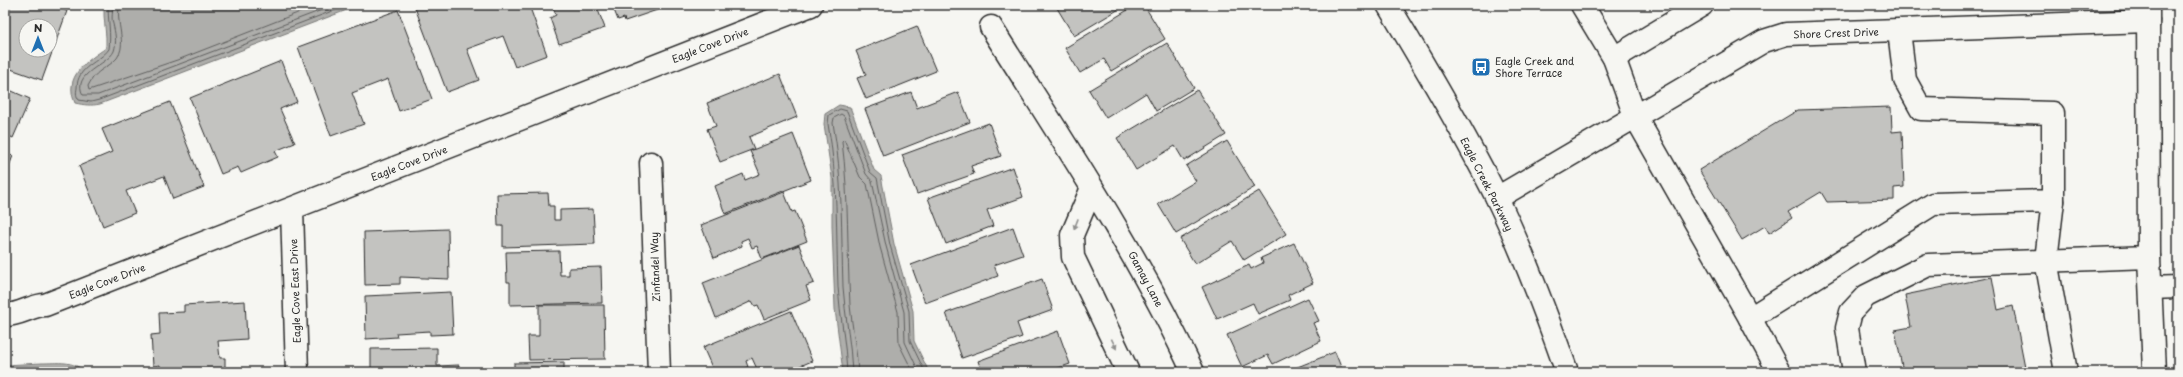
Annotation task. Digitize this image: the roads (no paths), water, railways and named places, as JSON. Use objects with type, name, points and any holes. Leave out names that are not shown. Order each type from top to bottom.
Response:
[{"type":"street","name":"Eagle Cove Drive","points":[[5,315],[30,310],[39,305],[45,305],[811,5]]},
{"type":"street","name":"Eagle Creek Parkway","points":[[1388,5],[1453,116],[1497,198],[1524,259],[1567,372]]},
{"type":"street","points":[[1582,5],[1614,58],[1635,116],[1779,372]]},
{"type":"street","points":[[1614,58],[1702,5]]},
{"type":"street","name":"Shore Crest Drive","points":[[1497,198],[1764,41],[1786,34],[1898,31],[2148,13]]},
{"type":"street","points":[[2148,13],[2149,257],[2154,372]]},
{"type":"street","name":"Gamay Lane","points":[[991,27],[1139,265],[1193,372]]},
{"type":"street","points":[[1898,31],[1905,80],[1921,109],[2053,113],[2053,201],[2046,260],[2066,372]]},
{"type":"street","name":"Zinfandel Way","points":[[651,163],[659,372]]},
{"type":"street","points":[[1092,188],[1072,235],[1073,257],[1128,372]]},
{"type":"street","points":[[1750,318],[1933,204],[2053,201]]},
{"type":"street","name":"Eagle Cove East Drive","points":[[292,209],[297,372]]},
{"type":"street","points":[[1854,372],[1847,328],[1851,312],[1866,296],[1928,265],[2149,257]]},
{"type":"street","points":[[2151,288],[2178,287]]},
{"type":"water","points":[[104,5],[360,5],[100,104],[88,105],[75,103],[72,93],[72,85],[75,77],[79,70],[91,58],[106,48]]},
{"type":"water","points":[[839,105],[850,107],[874,170],[881,176],[894,244],[913,311],[914,341],[929,372],[843,372],[835,309],[832,178],[824,124],[825,114]]},
{"type":"water","points":[[42,363],[70,364],[85,372],[5,372],[5,365]]},
{"type":"place","name":"Eagle Creek and Shore Terrace","points":[[1481,67]]}]
